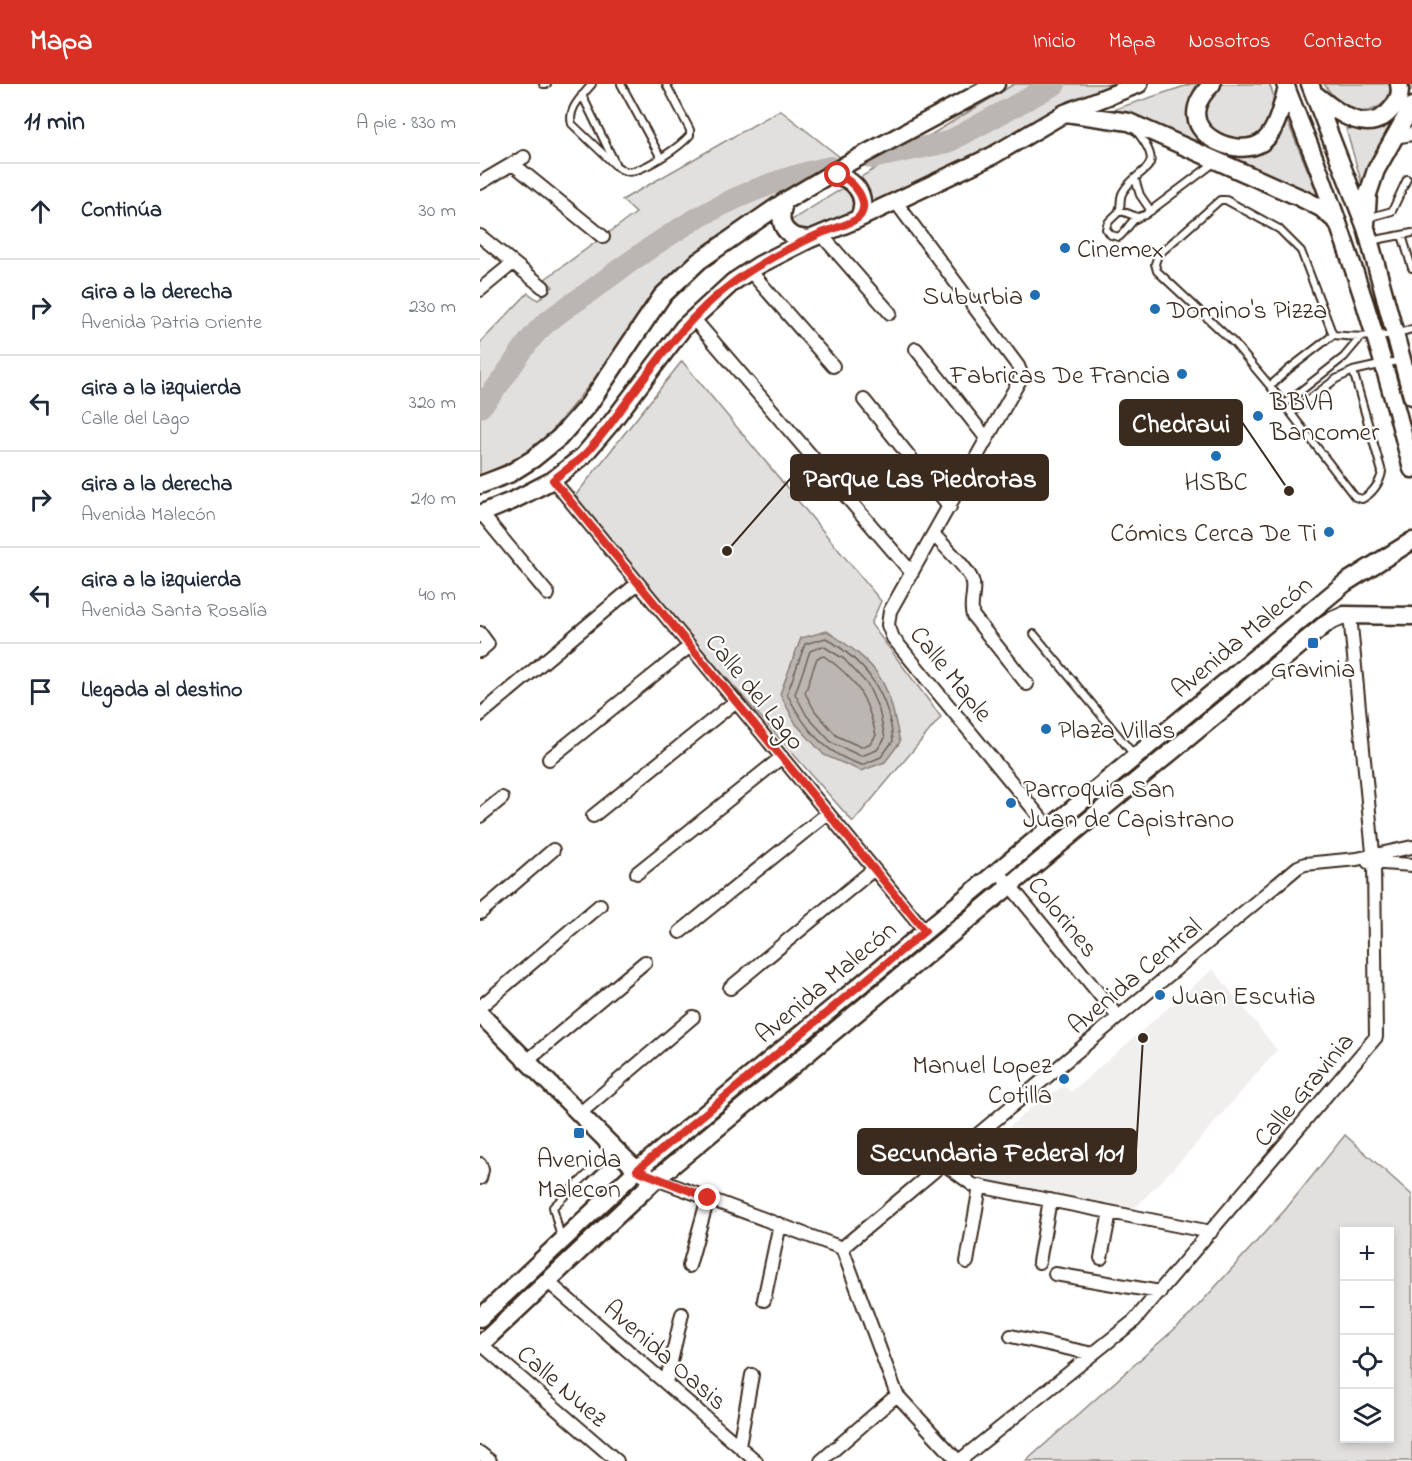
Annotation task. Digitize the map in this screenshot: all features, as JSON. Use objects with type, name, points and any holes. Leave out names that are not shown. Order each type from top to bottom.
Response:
[{"type":"street","points":[[480,485],[509,474],[533,459],[559,438],[589,404],[662,296],[699,261],[785,201],[852,160],[996,84]]},
{"type":"street","points":[[548,594],[480,514],[553,480],[583,456],[612,422],[668,346],[693,318],[733,282],[815,236],[858,219],[992,156],[1065,113],[1139,84]]},
{"type":"street","points":[[1212,84],[1205,91],[1196,108],[1198,123],[1208,137],[1224,145],[1243,148],[1260,143],[1271,133],[1286,87]]},
{"type":"street","points":[[1312,89],[1335,111],[1347,118],[1363,122],[1376,120],[1389,113],[1397,103],[1401,89],[1399,84]]},
{"type":"street","points":[[1286,87],[1338,223],[1368,337],[1384,364],[1412,469]]},
{"type":"street","points":[[1312,89],[1367,229],[1411,391]]},
{"type":"street","points":[[1367,229],[1368,194],[1376,170],[1412,106]]},
{"type":"street","points":[[1065,113],[1129,122],[1322,208],[1338,223]]},
{"type":"street","points":[[1394,137],[1412,134]]},
{"type":"street","points":[[480,183],[519,161],[603,237]]},
{"type":"street","points":[[828,176],[845,177],[857,189],[862,203],[862,211],[858,219]]},
{"type":"street","points":[[785,201],[781,223],[786,231],[801,238],[815,236],[842,256],[890,313]]},
{"type":"street","name":"Calle Maple","points":[[895,201],[1018,366],[1022,376],[890,611],[888,625],[893,638],[1049,828]]},
{"type":"street","points":[[480,237],[543,287]]},
{"type":"street","points":[[480,290],[513,263]]},
{"type":"street","points":[[750,271],[833,366]]},
{"type":"street","points":[[693,318],[912,573]]},
{"type":"street","points":[[916,349],[987,439]]},
{"type":"street","points":[[864,399],[950,507]]},
{"type":"street","name":"Calle del Lago","points":[[553,480],[925,931]]},
{"type":"street","points":[[934,535],[972,578],[970,605],[973,616],[1027,684]]},
{"type":"street","name":"Avenida Malecón","points":[[480,1318],[637,1170],[1345,583],[1412,541]]},
{"type":"street","points":[[480,715],[638,583]]},
{"type":"street","name":"Avenida Malecón","points":[[480,1344],[656,1179],[1328,622],[1344,615],[1412,616]]},
{"type":"street","name":"Calle Gravinia","points":[[958,1461],[1134,1321],[1376,1037],[1374,859],[1350,615]]},
{"type":"street","points":[[480,633],[488,644],[480,651]]},
{"type":"street","points":[[549,759],[690,646]]},
{"type":"street","points":[[593,816],[736,701]]},
{"type":"street","points":[[637,873],[782,757]]},
{"type":"street","points":[[480,816],[502,798]]},
{"type":"street","points":[[680,932],[828,813]]},
{"type":"street","name":"Avenida Central","points":[[1374,859],[1412,847]]},
{"type":"street","points":[[480,913],[553,850]]},
{"type":"street","name":"Avenida Central","points":[[842,1248],[1298,867],[1305,864],[1357,859],[1374,859],[1412,865]]},
{"type":"street","points":[[730,988],[874,869]]},
{"type":"street","name":"Colorines","points":[[998,871],[1118,1017]]},
{"type":"street","points":[[480,1007],[600,905]]},
{"type":"street","points":[[527,1061],[645,962]]},
{"type":"street","points":[[480,1014],[637,1170],[842,1248],[897,1395],[958,1461]]},
{"type":"street","points":[[579,1114],[693,1017]]},
{"type":"street","points":[[944,1164],[964,1180],[980,1186],[1211,1232]]},
{"type":"street","points":[[967,1262],[980,1186]]},
{"type":"street","points":[[689,1266],[708,1198]]},
{"type":"street","points":[[1039,1262],[1050,1200]]},
{"type":"street","points":[[1101,1258],[1110,1212]]},
{"type":"street","points":[[764,1300],[780,1224]]},
{"type":"street","points":[[1055,1274],[1160,1292]]},
{"type":"street","name":"Avenida Oasis","points":[[547,1281],[756,1461]]},
{"type":"street","points":[[666,1383],[682,1314]]},
{"type":"street","points":[[1011,1336],[1093,1354]]},
{"type":"street","name":"Calle Nuez","points":[[480,1344],[617,1461]]},
{"type":"street","points":[[739,1446],[752,1375]]},
{"type":"street","points":[[821,1461],[897,1395]]},
{"type":"street","points":[[480,1453],[490,1461]]},
{"type":"lane","points":[[592,84],[570,114],[572,124],[624,171],[633,171],[661,158],[690,135],[690,130],[666,84]]},
{"type":"lane","points":[[621,84],[661,158]]},
{"type":"lane","points":[[582,95],[616,166]]},
{"type":"lane","points":[[1129,122],[1141,137],[1151,160],[1147,169],[1122,194],[1119,210],[1108,221],[1106,226],[1109,234],[1115,237],[1122,234],[1130,222],[1151,211],[1217,161]]},
{"type":"lane","points":[[1135,179],[1140,195],[1151,211]]},
{"type":"lane","points":[[1367,229],[1392,211],[1407,179]]},
{"type":"lane","points":[[1333,335],[1302,251],[1279,229],[1226,200],[1220,200],[1158,255],[1155,268],[1168,284],[1234,343],[1355,497],[1364,498],[1378,482],[1382,472],[1353,371]]},
{"type":"lane","points":[[1119,210],[1137,217]]},
{"type":"lane","points":[[1367,229],[1402,235],[1412,233]]},
{"type":"lane","points":[[1402,235],[1412,268]]},
{"type":"lane","points":[[1270,386],[1333,335],[1368,337],[1396,335],[1412,329]]},
{"type":"lane","points":[[1284,404],[1368,337]]},
{"type":"lane","points":[[1291,413],[1336,379],[1353,371],[1402,360]]},
{"type":"lane","points":[[1034,634],[1135,757]]},
{"type":"lane","points":[[562,1241],[553,1207],[614,1148]]},
{"type":"shaded area","points":[[1014,84],[1133,84],[1043,120],[786,243],[776,230],[835,193]]},
{"type":"shaded area","points":[[1197,84],[1190,102],[1194,131],[1206,145],[1216,149],[1266,149],[1277,140],[1286,118],[1320,200],[1106,112]]},
{"type":"shaded area","points":[[1217,84],[1269,84],[1273,96],[1272,108],[1261,132],[1253,138],[1233,139],[1222,136],[1207,123],[1203,114],[1204,104]]},
{"type":"shaded area","points":[[1324,84],[1391,84],[1386,100],[1381,105],[1367,111],[1360,111],[1352,110],[1341,104]]},
{"type":"shaded area","points":[[1407,84],[1412,84],[1412,88],[1371,161],[1362,184],[1346,129],[1389,124],[1407,92]]},
{"type":"shaded area","points":[[780,110],[841,158],[646,307],[601,371],[545,439],[527,454],[480,476],[480,343],[528,293],[538,300],[553,287],[545,279],[636,213],[622,200]]},
{"type":"shaded area","points":[[682,361],[881,601],[871,624],[941,717],[853,822],[571,501]]},
{"type":"shaded area","points":[[1213,969],[1277,1050],[1190,1151],[1135,1208],[980,1178],[977,1156],[1010,1126],[1037,1103],[1064,1086],[1071,1092]]},
{"type":"shaded area","points":[[1345,1135],[1412,1195],[1412,1461],[1026,1461],[1188,1317],[1285,1210]]},
{"type":"water","points":[[827,631],[870,664],[884,685],[895,718],[900,742],[885,762],[861,771],[824,755],[796,724],[780,694],[801,638]]},
{"type":"waterway","points":[[872,158],[948,142],[1055,84]]},
{"type":"waterway","points":[[480,407],[540,328],[646,251],[702,215],[732,200],[762,187],[830,167]]},
{"type":"place","name":"Cinemex","points":[[1065,248]]},
{"type":"place","name":"Suburbia","points":[[1035,295]]},
{"type":"place","name":"Domino's Pizza","points":[[1155,309]]},
{"type":"place","name":"Fabricas De Francia","points":[[1182,374]]},
{"type":"place","name":"BBVA Bancomer","points":[[1258,416]]},
{"type":"place","name":"HSBC","points":[[1216,456]]},
{"type":"place","name":"Chedraui","points":[[1289,491]]},
{"type":"place","name":"Cómics Cerca De Ti","points":[[1329,532]]},
{"type":"place","name":"Parque Las Piedrotas","points":[[727,551]]},
{"type":"place","name":"Gravinia","points":[[1313,643]]},
{"type":"place","name":"Plaza Villas","points":[[1046,729]]},
{"type":"place","name":"Parroquia San Juan de Capistrano","points":[[1011,803]]},
{"type":"place","name":"Juan Escutia","points":[[1160,995]]},
{"type":"place","name":"Secundaria Federal 101","points":[[1143,1038]]},
{"type":"place","name":"Manuel Lopez Cotilla","points":[[1064,1079]]},
{"type":"place","name":"Avenida Malecon","points":[[579,1133]]},
{"type":"route","points":[[708,1198],[637,1170],[925,931],[553,480],[583,456],[612,422],[682,328],[733,282],[759,265],[810,238],[858,219],[862,211],[862,203],[857,189],[845,177],[838,175]]}]
